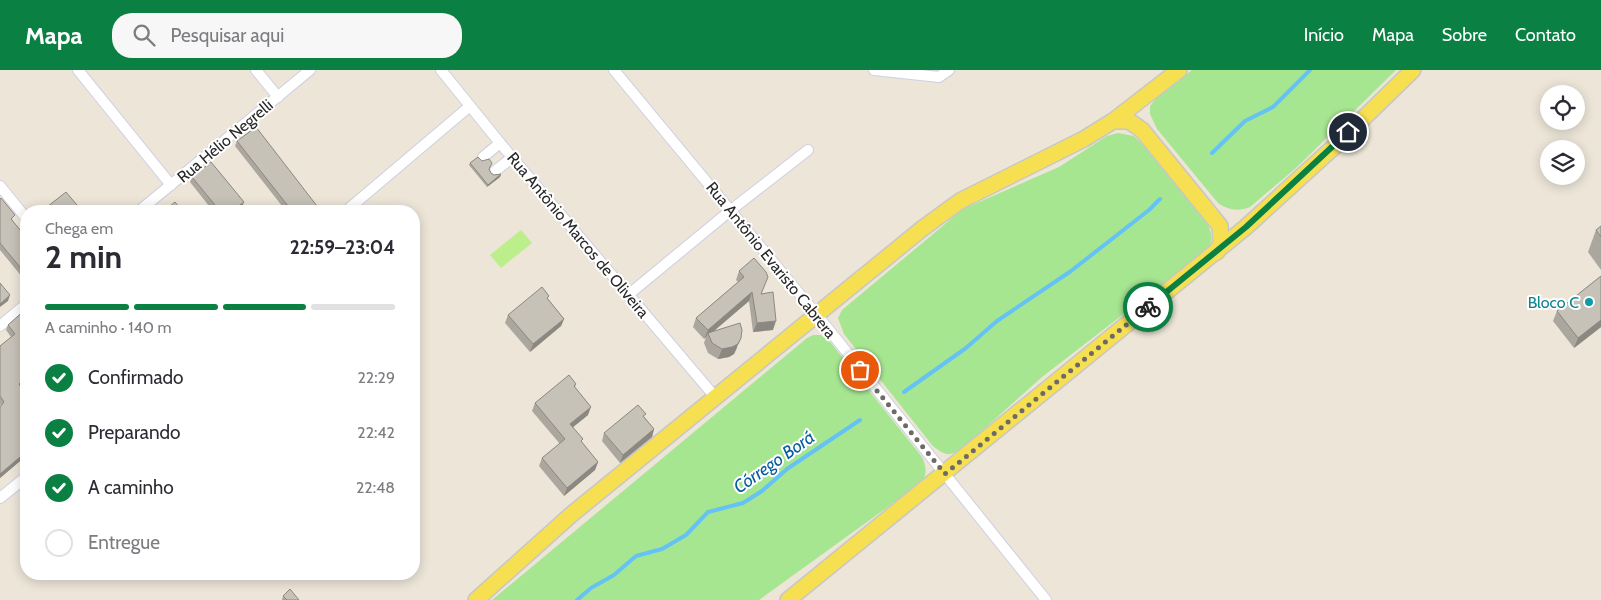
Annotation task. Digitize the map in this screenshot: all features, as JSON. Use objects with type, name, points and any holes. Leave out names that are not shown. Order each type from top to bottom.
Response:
[{"type":"main road","points":[[476,600],[572,514],[923,228],[960,201],[1084,139],[1113,121],[1179,70]]},
{"type":"main road","points":[[788,600],[1217,252],[1336,145],[1413,70]]},
{"type":"main road","points":[[1142,130],[1139,114],[1143,98]]},
{"type":"main road","points":[[1113,121],[1129,121],[1142,130],[1220,226],[1222,237],[1217,252]]},
{"type":"main road","points":[[1220,226],[1236,229],[1246,227]]},
{"type":"street","points":[[78,70],[171,185]]},
{"type":"street","points":[[256,70],[278,97]]},
{"type":"street","name":"Rua Hélio Negrelli","points":[[146,205],[310,70]]},
{"type":"street","name":"Rua Antônio Marcos de Oliveira","points":[[442,70],[500,143],[716,398]]},
{"type":"street","name":"Rua Antônio Evaristo Cabrera","points":[[614,70],[817,315],[1046,600]]},
{"type":"street","points":[[874,70],[939,78],[950,70]]},
{"type":"street","points":[[353,205],[470,106]]},
{"type":"street","points":[[483,157],[500,143]]},
{"type":"street","points":[[628,295],[731,210],[808,150]]},
{"type":"street","points":[[495,172],[513,157]]},
{"type":"street","points":[[0,186],[20,211]]},
{"type":"street","points":[[0,326],[20,309]]},
{"type":"street","points":[[0,498],[20,482]]},
{"type":"green space","points":[[1192,70],[1396,70],[1296,168],[1250,207],[1237,210],[1229,209],[1218,203],[1157,129],[1150,114],[1150,106],[1157,97]]},
{"type":"green space","points":[[1118,133],[1134,136],[1143,145],[1208,225],[1211,243],[1208,249],[1042,377],[965,446],[952,454],[941,452],[932,445],[844,334],[838,318],[842,310],[963,209],[1059,167],[1107,136]]},
{"type":"green space","points":[[521,230],[532,243],[501,268],[490,255]]},
{"type":"green space","points":[[813,335],[821,335],[831,343],[922,457],[926,470],[921,483],[759,600],[492,600],[807,338]]},
{"type":"building","points":[[256,127],[316,205],[287,205],[237,141]]},
{"type":"building","points":[[478,157],[482,161],[489,159],[492,163],[489,169],[491,173],[494,175],[501,174],[488,185],[470,163]]},
{"type":"building","points":[[211,162],[244,202],[240,205],[215,205],[192,177]]},
{"type":"building","points":[[66,192],[77,205],[50,205]]},
{"type":"building","points":[[0,199],[15,215],[11,219],[20,230],[20,267],[0,243]]},
{"type":"building","points":[[1601,226],[1601,237],[1596,230]]},
{"type":"building","points":[[754,258],[768,277],[761,294],[773,292],[776,321],[757,323],[752,292],[708,330],[696,318],[744,277],[739,271]]},
{"type":"building","name":"Bloco C","points":[[1601,276],[1601,320],[1578,338],[1557,311]]},
{"type":"building","points":[[0,283],[10,295],[0,304]]},
{"type":"building","points":[[542,287],[549,296],[547,298],[564,319],[533,344],[508,315]]},
{"type":"building","points":[[20,314],[20,457],[0,474],[0,407],[4,402],[0,396],[0,346],[15,334],[8,325]]},
{"type":"building","points":[[740,323],[742,330],[738,344],[722,349],[712,343],[708,333]]},
{"type":"building","points":[[569,375],[576,384],[574,386],[591,407],[570,424],[583,439],[581,441],[598,462],[567,488],[542,458],[565,439],[535,403]]},
{"type":"building","points":[[638,405],[646,414],[643,416],[654,429],[623,455],[604,433]]},
{"type":"building","points":[[290,589],[299,600],[287,600],[283,596]]},
{"type":"waterway","name":"Córrego Borá","points":[[1212,153],[1245,121],[1273,107],[1310,70]]},
{"type":"waterway","name":"Córrego Borá","points":[[904,392],[966,348],[997,321],[1071,271],[1149,210],[1160,199]]},
{"type":"waterway","name":"Córrego Borá","points":[[577,600],[591,588],[614,575],[636,556],[662,549],[686,535],[708,512],[743,503],[762,491],[787,469],[860,420]]},
{"type":"way so far","points":[[860,370],[945,474],[1148,307]]},
{"type":"place","name":"Bloco C","points":[[1589,302]]},
{"type":"route","points":[[1148,307],[1246,227],[1348,132]]}]
